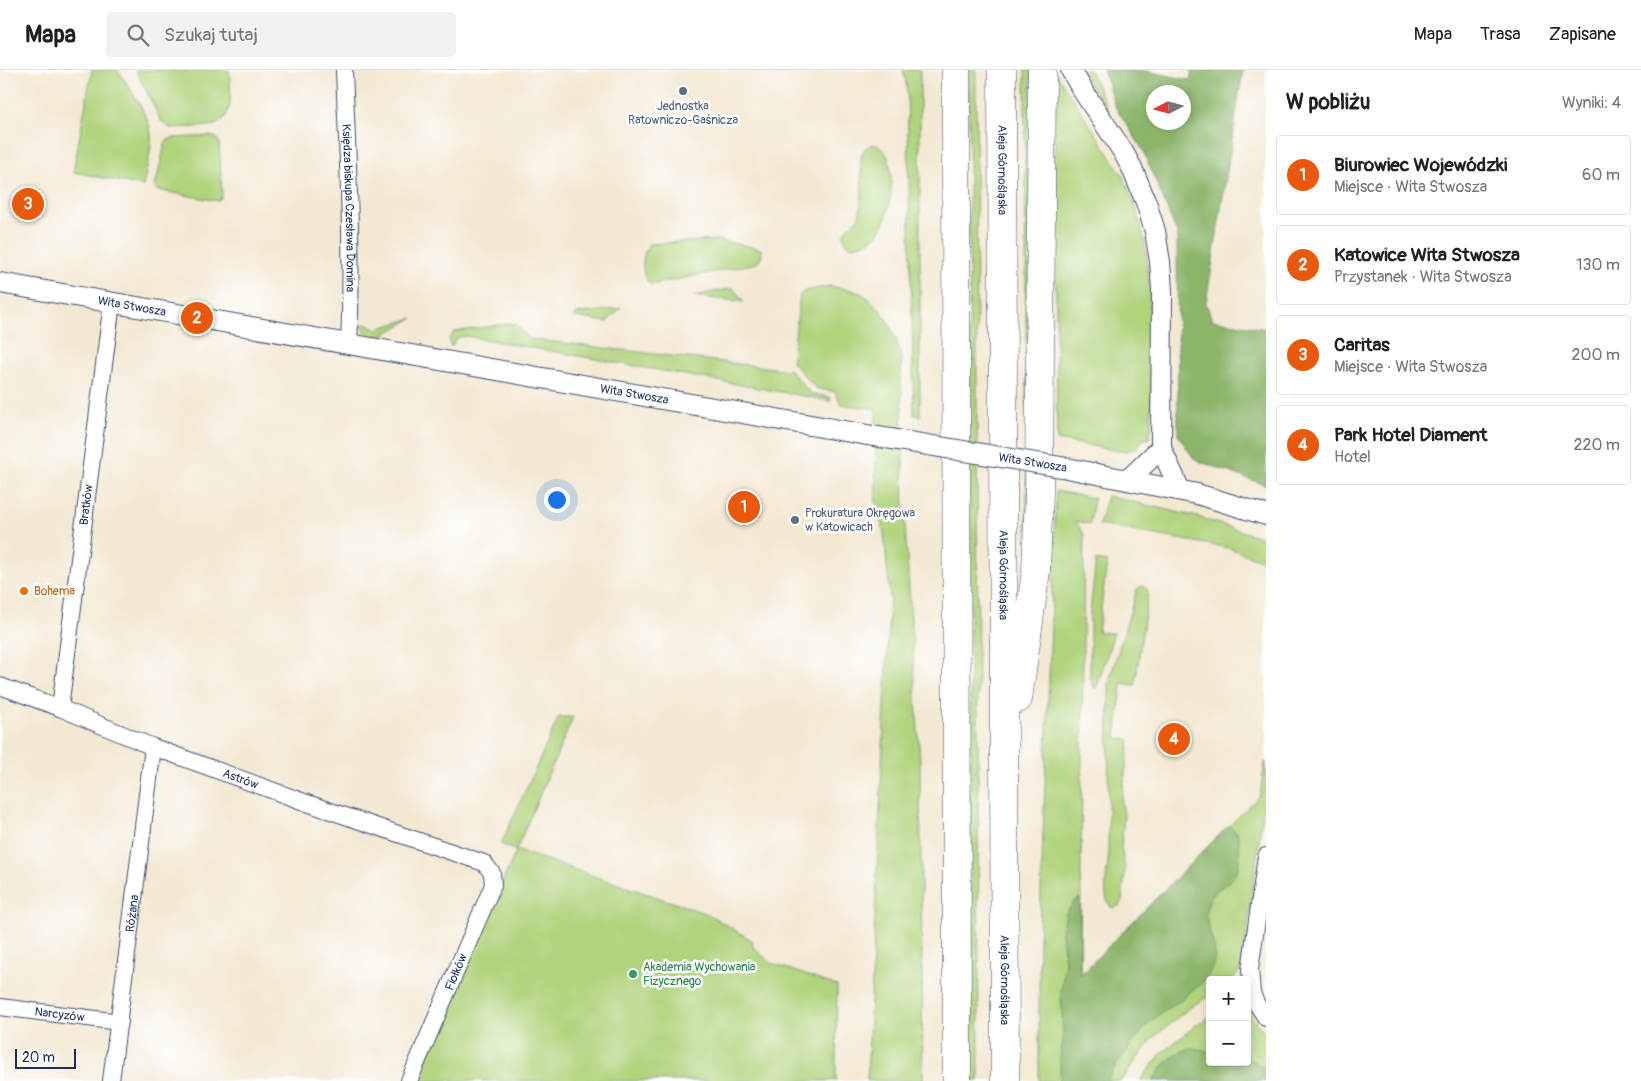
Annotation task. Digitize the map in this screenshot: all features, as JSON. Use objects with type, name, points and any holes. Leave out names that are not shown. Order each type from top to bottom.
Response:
[{"type":"highway","points":[[956,70],[957,1081]]},
{"type":"highway","name":"Aleja Górnośląska","points":[[1002,70],[1005,1081]]},
{"type":"highway","points":[[1004,790],[1036,570],[1039,492],[1042,70]]},
{"type":"street","name":"Księdza biskupa Czesława Domina","points":[[344,70],[351,223],[349,345]]},
{"type":"street","points":[[1072,70],[1083,91],[1132,168],[1155,231],[1162,290],[1161,448],[1180,490]]},
{"type":"street","name":"Wita Stwosza","points":[[0,283],[873,436],[1067,468],[1214,498],[1266,515]]},
{"type":"street","name":"Bratków","points":[[60,708],[112,302]]},
{"type":"street","points":[[1128,480],[1161,448]]},
{"type":"street","name":"Astrów","points":[[0,686],[60,708],[153,747],[307,803],[484,863]]},
{"type":"street","name":"Różana","points":[[111,1081],[120,1022],[153,747]]},
{"type":"street","points":[[1266,856],[1250,970],[1254,998],[1266,1018]]},
{"type":"street","name":"Fiołków","points":[[409,1081],[493,885],[492,873],[484,863]]},
{"type":"street","name":"Narcyzów","points":[[0,1007],[120,1022]]},
{"type":"green space","points":[[92,70],[118,70],[145,115],[150,128],[151,142],[143,186],[73,172]]},
{"type":"green space","points":[[136,70],[229,70],[230,100],[226,115],[217,124],[201,127],[170,128],[161,121]]},
{"type":"green space","points":[[903,70],[920,70],[920,416],[914,415],[907,88]]},
{"type":"green space","points":[[969,70],[976,70],[979,1081],[971,1081]]},
{"type":"green space","points":[[1025,70],[1031,70],[1027,532]]},
{"type":"green space","points":[[1080,70],[1090,70],[1110,114]]},
{"type":"green space","points":[[1103,70],[1140,70],[1190,80],[1192,70],[1243,70],[1206,303],[1212,320],[1266,329],[1266,485],[1195,460],[1178,435],[1177,233],[1143,150],[1115,106]]},
{"type":"green space","points":[[1056,73],[1122,174],[1137,213],[1146,250],[1149,289],[1151,430],[1149,439],[1143,439],[1134,449],[1128,451],[1057,440],[1054,74]]},
{"type":"green space","points":[[210,136],[217,138],[219,143],[222,193],[218,201],[156,190],[155,187],[165,144],[168,140],[173,138]]},
{"type":"green space","points":[[873,144],[882,148],[888,157],[891,170],[890,199],[887,214],[883,226],[875,237],[851,247],[846,241],[844,232],[859,216],[861,158],[865,149]]},
{"type":"green space","points":[[717,240],[761,249],[760,260],[757,263],[651,285],[647,281],[643,271],[643,260],[649,244]]},
{"type":"green space","points":[[829,286],[860,293],[875,304],[893,331],[901,359],[904,509],[920,762],[923,1081],[867,1081],[890,598],[884,534],[876,501],[876,409],[841,404],[835,392],[816,388],[792,362],[800,295],[805,291]]},
{"type":"green space","points":[[733,288],[744,302],[694,296]]},
{"type":"green space","points":[[621,308],[607,322],[574,317],[576,314]]},
{"type":"green space","points":[[413,318],[379,337],[373,337],[368,334],[361,325],[366,324],[376,329]]},
{"type":"green space","points":[[511,323],[516,324],[529,339],[790,370],[811,394],[830,397],[831,401],[466,336],[457,338],[451,347],[449,339],[454,332]]},
{"type":"green space","points":[[1056,491],[1094,498],[1090,524],[1075,521],[1084,534],[1080,975],[1260,795],[1265,762],[1266,788],[1243,963],[1238,974],[1236,976],[1206,976],[1206,998],[1188,1009],[1152,1039],[1121,1081],[1039,1081],[1039,942]]},
{"type":"green space","points":[[1107,496],[1198,517],[1266,539],[1266,562],[1229,548],[1099,525]]},
{"type":"green space","points":[[1096,560],[1107,562],[1098,632],[1114,633],[1097,687],[1094,688],[1090,675],[1090,613]]},
{"type":"green space","points":[[1141,586],[1146,587],[1148,592],[1135,685],[1122,683],[1116,738],[1130,740],[1122,795],[1124,816],[1121,847],[1125,868],[1122,903],[1112,908],[1107,898],[1105,886],[1108,861],[1109,682],[1137,589]]},
{"type":"green space","name":"Akademia Wychowania Fizycznego","points":[[559,717],[573,717],[516,850],[708,914],[753,941],[752,946],[771,963],[837,986],[836,1081],[416,1081],[516,851],[501,844]]},
{"type":"green space","points":[[1228,826],[1234,829],[1239,843],[1237,870],[1233,877],[1210,898],[1206,914],[1215,950],[1211,970],[1200,985],[1149,1023],[1119,1061],[1107,1081],[1060,1081],[1060,1059],[1063,1039],[1061,992],[1065,964],[1062,932],[1066,913],[1075,901],[1080,898],[1080,975]]},
{"type":"green space","points":[[1251,1014],[1266,1034],[1266,1081],[1140,1081],[1160,1055],[1206,1019],[1206,1066],[1251,1066]]},
{"type":"green space","points":[[1193,1048],[1206,1051],[1206,1066],[1251,1066],[1251,1060],[1266,1069],[1266,1081],[1152,1081],[1165,1064],[1180,1052]]},
{"type":"place","name":"Jednostka Ratowniczo-Gaśnicza","points":[[683,91]]},
{"type":"place","name":"Caritas","points":[[28,204]]},
{"type":"place","name":"Katowice Wita Stwosza","points":[[197,318]]},
{"type":"place","name":"Biurowiec Wojewódzki","points":[[744,507]]},
{"type":"place","name":"Prokuratura Okręgowa w Katowicach","points":[[795,520]]},
{"type":"place","name":"Bohema","points":[[24,591]]},
{"type":"place","name":"Park Hotel Diament","points":[[1174,739]]},
{"type":"place","name":"Akademia Wychowania Fizycznego","points":[[633,974]]}]
